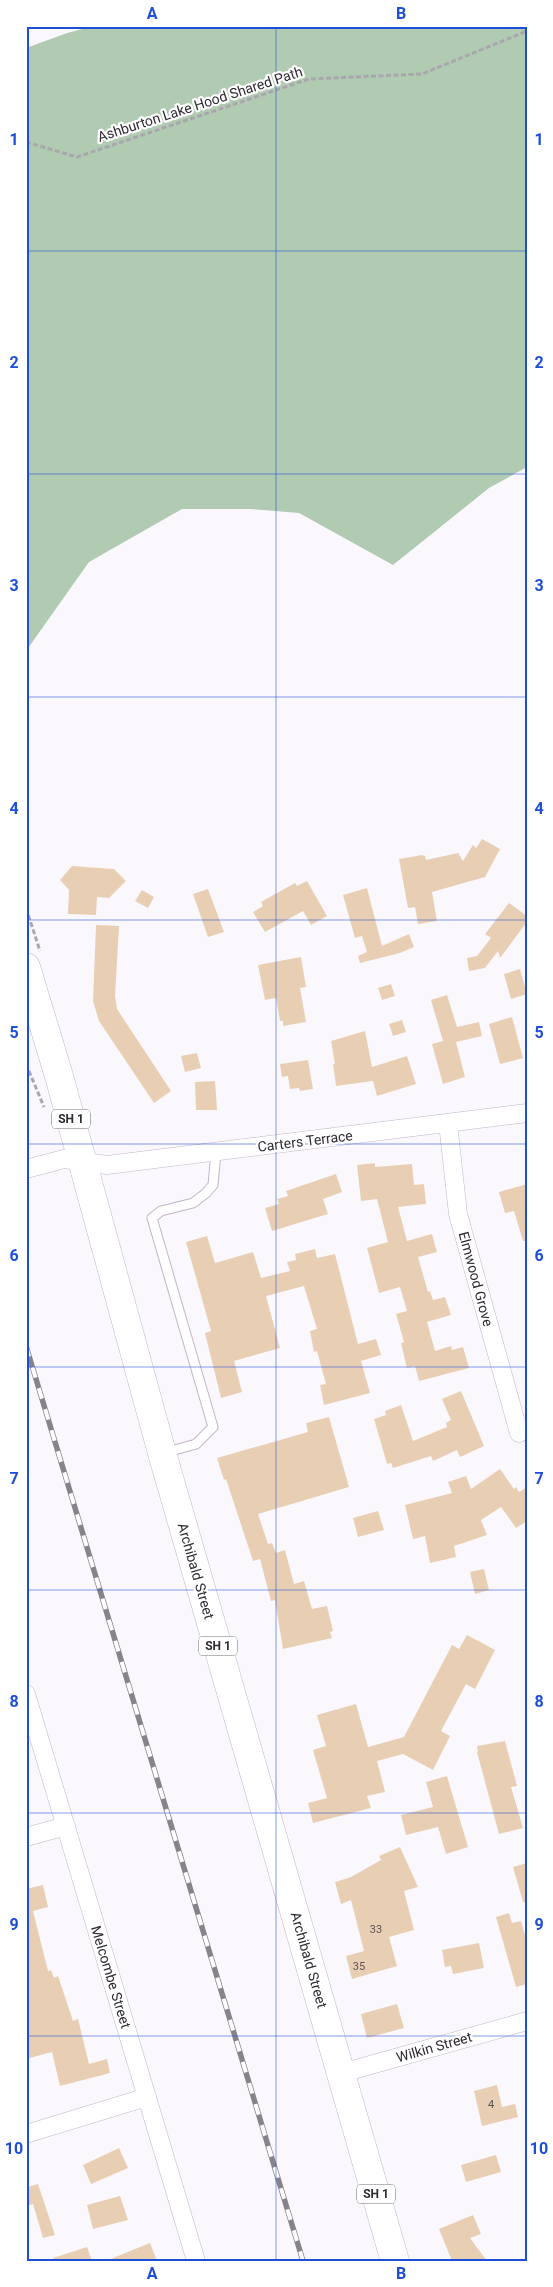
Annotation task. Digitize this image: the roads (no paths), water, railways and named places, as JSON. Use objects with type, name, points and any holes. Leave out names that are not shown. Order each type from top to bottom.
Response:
[{"type":"highway","name":"Archibald Street","points":[[26,967],[60,1076],[162,1453],[395,2261]]},
{"type":"street","name":"Carters Terrace","points":[[82,1162],[107,1165],[527,1113]]},
{"type":"street","name":"Elmwood Grove","points":[[448,1123],[458,1214],[519,1433]]},
{"type":"street","points":[[26,1169],[58,1159],[82,1162]]},
{"type":"street","name":"Melcombe Street","points":[[26,1694],[196,2261]]},
{"type":"street","points":[[26,1838],[66,1826]]},
{"type":"street","name":"Wilkin Street","points":[[342,2073],[527,2021]]},
{"type":"street","points":[[26,2134],[147,2097]]},
{"type":"lane","points":[[162,1453],[196,1444],[213,1427],[152,1218],[161,1211],[192,1203],[206,1193],[213,1185],[216,1152]]},
{"type":"railway","points":[[26,1346],[303,2261]]}]
